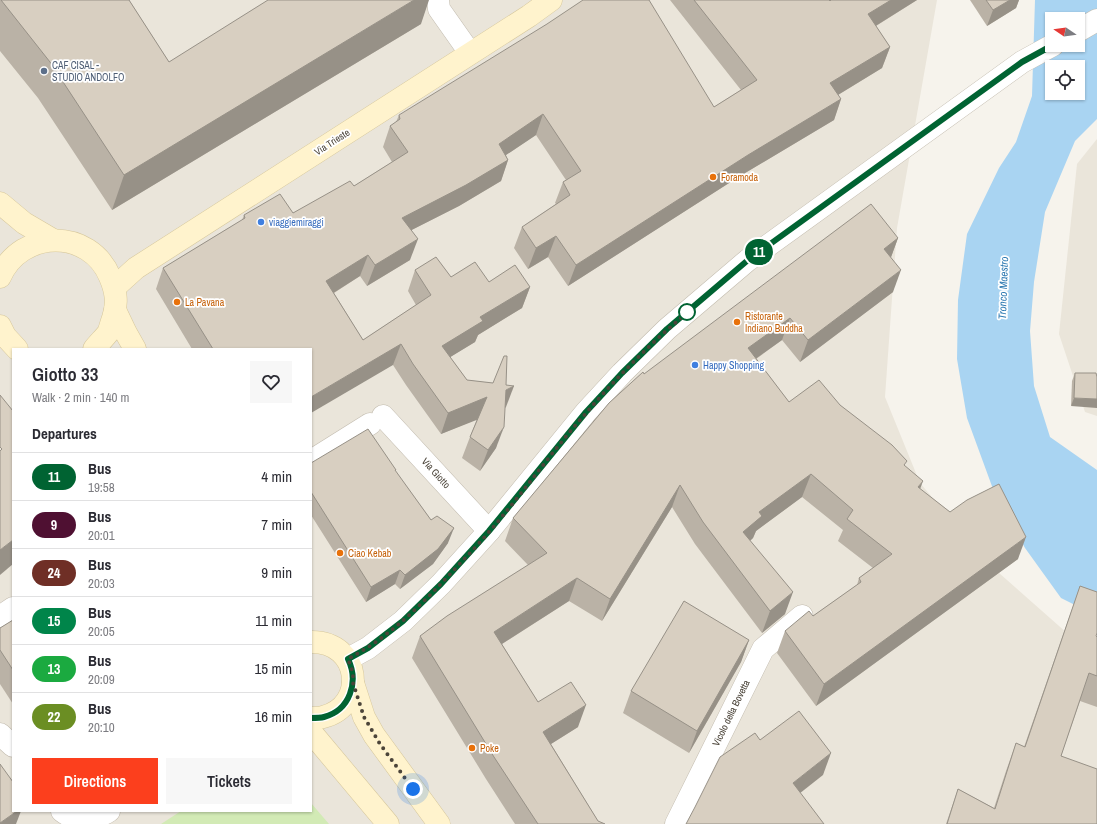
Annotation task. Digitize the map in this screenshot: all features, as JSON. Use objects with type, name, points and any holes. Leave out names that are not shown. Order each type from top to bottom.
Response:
[{"type":"street","points":[[438,0],[439,9],[470,54]]},
{"type":"street","name":"Via Trieste","points":[[115,287],[136,268],[529,16],[551,0]]},
{"type":"street","points":[[1085,27],[1097,20]]},
{"type":"street","points":[[348,659],[368,648],[403,621],[441,584],[489,531],[586,412],[622,373],[667,329],[748,260],[1022,62],[1045,49]]},
{"type":"street","points":[[0,203],[24,223],[54,240]]},
{"type":"street","points":[[0,277],[4,268],[17,253],[35,244],[54,240],[74,243],[93,252],[107,268],[115,287],[116,299],[115,310],[108,332],[95,348]]},
{"type":"street","points":[[115,310],[134,348]]},
{"type":"street","points":[[0,326],[5,336],[16,348]]},
{"type":"street","name":"Via Giotto","points":[[312,460],[377,420],[489,531]]},
{"type":"street","points":[[0,617],[12,609]]},
{"type":"street","name":"Vicolo della Bovetta","points":[[676,824],[763,649],[802,616]]},
{"type":"street","points":[[312,628],[321,643],[340,651],[348,659],[353,673],[353,683],[350,695],[344,705],[334,713],[323,718],[312,718]]},
{"type":"street","points":[[353,683],[364,717],[374,735],[439,824]]},
{"type":"street","points":[[312,733],[388,824]]},
{"type":"street","points":[[0,734],[12,745]]},
{"type":"street","points":[[63,812],[69,817],[82,822],[91,821],[107,812]]},
{"type":"shaded area","points":[[0,0],[937,0],[897,228],[885,397],[920,483],[990,565],[1076,641],[1097,643],[1097,824],[0,824]]},
{"type":"shaded area","points":[[1097,139],[1097,416],[1085,412],[1059,334],[1077,164]]},
{"type":"green space","points":[[312,804],[329,824],[161,824],[179,812],[312,812]]},
{"type":"water","name":"Tronco Maestro","points":[[1035,0],[1097,0],[1097,119],[1075,141],[1045,212],[1034,282],[1030,331],[1034,386],[1050,437],[1097,470],[1097,616],[1061,598],[1025,548],[993,489],[967,418],[957,359],[958,300],[967,234],[999,168],[1016,142],[1032,96]]},
{"type":"building","points":[[1,0],[129,0],[169,62],[268,0],[414,0],[124,175],[50,62]]},
{"type":"building","points":[[583,0],[649,0],[714,107],[757,80],[694,0],[891,0],[868,14],[890,47],[830,83],[841,99],[748,155],[576,265],[556,236],[536,248],[522,227],[570,195],[563,182],[581,171],[543,114],[499,144],[508,160],[466,185],[402,218],[418,239],[375,265],[368,255],[326,281],[363,340],[431,295],[415,270],[436,257],[451,277],[475,262],[489,282],[515,265],[530,287],[480,317],[483,321],[442,346],[467,380],[493,383],[504,356],[507,356],[506,385],[514,386],[506,390],[504,427],[488,450],[470,437],[487,397],[448,413],[413,364],[401,344],[312,396],[312,348],[212,348],[163,268],[245,218],[244,215],[280,194],[293,213],[350,181],[354,186],[408,152],[390,126],[400,119],[399,115],[547,24]]},
{"type":"building","points":[[986,0],[1010,0],[993,10]]},
{"type":"building","points":[[871,204],[898,238],[884,249],[901,270],[808,340],[790,318],[748,348],[789,402],[819,380],[840,405],[892,445],[907,461],[904,465],[923,481],[918,487],[950,512],[967,500],[999,484],[1026,537],[824,684],[785,631],[809,611],[813,616],[861,582],[859,578],[892,554],[847,519],[853,510],[811,474],[759,512],[762,516],[743,532],[793,592],[770,611],[703,522],[680,485],[610,599],[577,578],[494,632],[538,702],[571,682],[586,705],[543,732],[598,821],[605,824],[538,824],[494,757],[420,636],[447,616],[547,553],[513,518],[609,403],[643,372],[644,374]]},
{"type":"building","points":[[1075,373],[1096,373],[1097,399],[1074,398]]},
{"type":"building","points":[[0,395],[12,410],[12,541],[0,550],[0,451],[2,449],[0,447]]},
{"type":"building","points":[[368,429],[431,520],[437,516],[454,528],[438,549],[405,575],[400,570],[371,587],[312,494],[312,462]]},
{"type":"building","points":[[1080,586],[1097,592],[1097,676],[1089,673],[1061,756],[1097,769],[1097,824],[947,824],[958,789],[995,809],[1016,743],[1025,747]]},
{"type":"building","points":[[684,601],[749,640],[697,731],[631,691]]},
{"type":"building","points":[[12,621],[12,668],[0,650],[0,628]]},
{"type":"building","points":[[799,711],[831,753],[793,783],[824,824],[686,824],[720,757],[755,733],[760,740]]},
{"type":"building","points":[[0,764],[12,781],[12,812],[16,812],[0,823]]},
{"type":"bus line","name":"11","points":[[312,718],[323,718],[334,713],[344,705],[350,695],[353,683],[353,673],[348,659],[378,642],[403,621],[441,584],[489,531],[586,412],[622,373],[667,329],[748,260],[1022,62],[1045,49]]},
{"type":"place","name":"CAF CISAL - STUDIO ANDOLFO","points":[[44,71]]},
{"type":"place","name":"Foramoda","points":[[713,177]]},
{"type":"place","name":"viaggiemiraggi","points":[[261,222]]},
{"type":"place","name":"La Pavana","points":[[177,302]]},
{"type":"place","name":"Ristorante Indiano Buddha","points":[[737,322]]},
{"type":"place","name":"Happy Shopping","points":[[695,365]]},
{"type":"place","name":"Ciao Kebab","points":[[340,553]]},
{"type":"place","name":"Poke","points":[[472,748]]},
{"type":"route","points":[[413,789],[380,744],[364,717],[353,683],[353,673],[348,659],[378,642],[403,621],[441,584],[489,531],[586,412],[622,373],[667,329],[687,312]]}]
